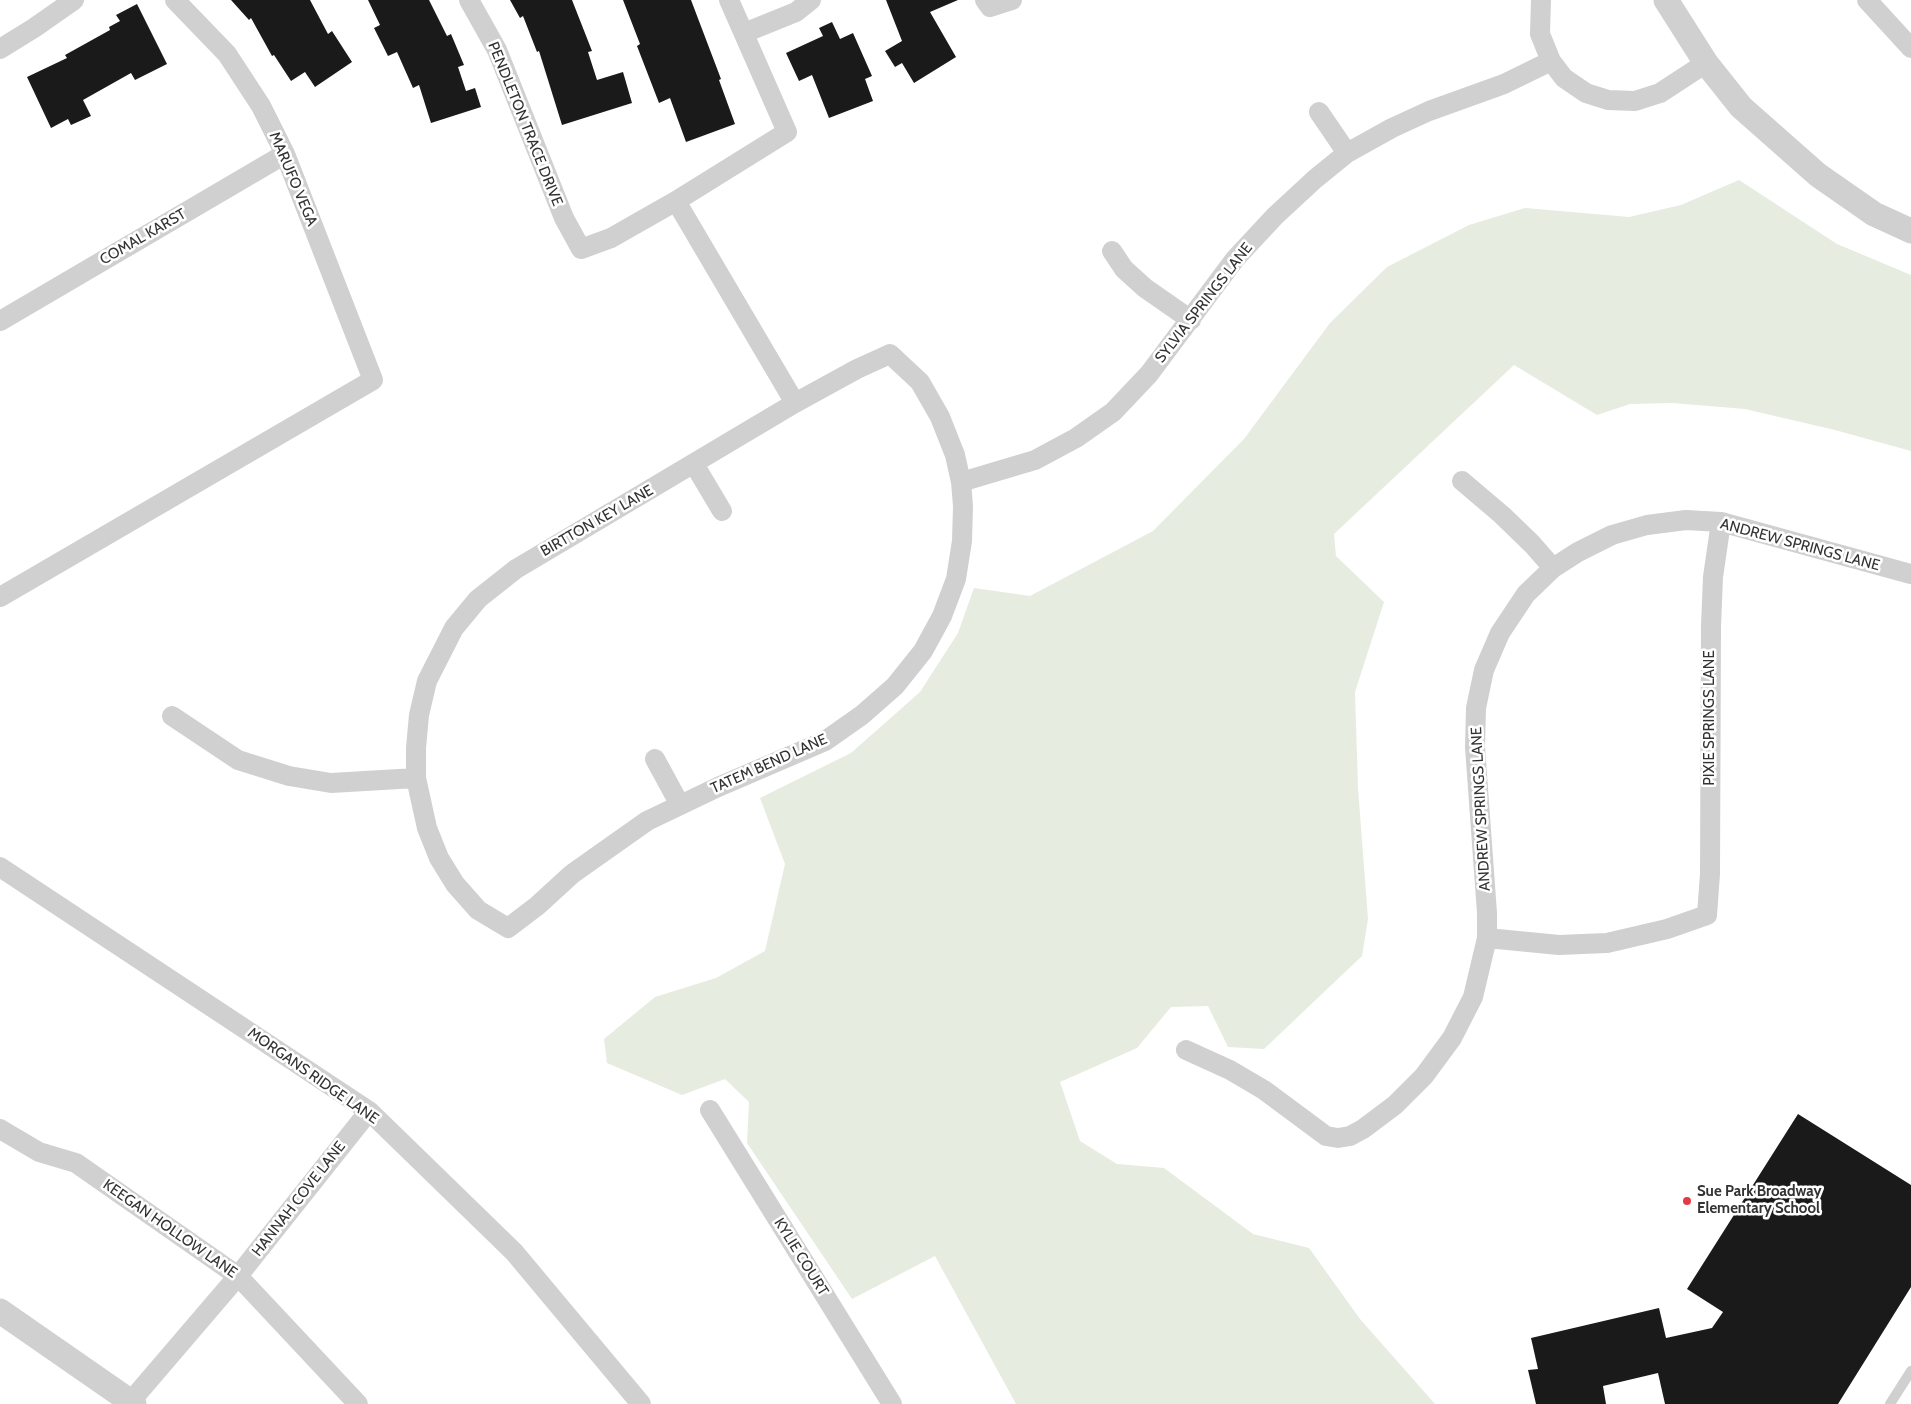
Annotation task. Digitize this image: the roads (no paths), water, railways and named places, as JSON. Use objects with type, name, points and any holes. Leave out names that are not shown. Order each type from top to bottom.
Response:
[{"type":"street","points":[[0,49],[74,0]]},
{"type":"street","name":"MARUFO VEGA","points":[[0,597],[373,380],[285,154],[261,106],[227,54],[175,0]]},
{"type":"street","name":"PENDLETON TRACE DRIVE","points":[[469,0],[497,50],[557,201],[581,249],[611,238],[676,201]]},
{"type":"street","points":[[729,0],[787,132],[676,201],[795,403]]},
{"type":"street","points":[[744,34],[796,12],[811,0]]},
{"type":"street","points":[[985,0],[990,7],[1012,0]]},
{"type":"street","points":[[1541,0],[1540,34],[1551,61],[1564,78],[1586,93],[1608,100],[1635,101],[1660,93],[1706,63]]},
{"type":"street","points":[[1666,0],[1706,63],[1741,107],[1818,175],[1874,214],[1911,231]]},
{"type":"street","points":[[1867,0],[1911,48]]},
{"type":"street","name":"SYLVIA SPRINGS LANE","points":[[961,482],[1034,460],[1076,438],[1113,412],[1149,374],[1191,320],[1234,259],[1315,178],[1348,154],[1392,128],[1429,111],[1504,84],[1551,61]]},
{"type":"street","points":[[1319,112],[1348,154]]},
{"type":"street","name":"COMAL KARST","points":[[0,321],[285,154]]},
{"type":"street","points":[[1112,251],[1124,268],[1145,288],[1191,320]]},
{"type":"street","name":"BIRTTON KEY LANE","points":[[508,928],[478,910],[455,884],[439,858],[427,828],[416,778],[416,740],[419,715],[427,681],[454,628],[478,599],[516,569],[795,403],[890,354]]},
{"type":"street","name":"TATEM BEND LANE","points":[[508,928],[538,906],[572,874],[603,850],[647,821],[825,741],[862,715],[895,686],[923,651],[942,616],[956,579],[962,541],[963,506],[961,482],[955,455],[940,417],[920,382],[890,354]]},
{"type":"street","points":[[694,464],[722,511]]},
{"type":"street","points":[[1462,481],[1502,515],[1532,544],[1553,568]]},
{"type":"street","name":"ANDREW SPRINGS LANE","points":[[1186,1050],[1230,1070],[1264,1090],[1326,1136],[1338,1138],[1350,1136],[1363,1129],[1395,1105],[1424,1076],[1452,1038],[1473,997],[1487,938],[1487,913],[1475,747],[1476,708],[1484,670],[1500,633],[1526,594],[1553,568],[1578,552],[1612,535],[1647,525],[1686,520],[1721,522],[1911,574]]},
{"type":"street","name":"PIXIE SPRINGS LANE","points":[[1487,938],[1559,945],[1607,943],[1667,929],[1707,915],[1710,874],[1711,626],[1713,578],[1721,522]]},
{"type":"street","points":[[172,716],[238,760],[289,776],[331,783],[416,778]]},
{"type":"street","points":[[655,759],[680,805]]},
{"type":"street","name":"MORGANS RIDGE LANE","points":[[0,867],[369,1111],[514,1252],[641,1404]]},
{"type":"street","name":"KYLIE COURT","points":[[710,1110],[892,1404]]},
{"type":"street","name":"HANNAH COVE LANE","points":[[133,1403],[238,1276],[369,1111]]},
{"type":"street","name":"KEEGAN HOLLOW LANE","points":[[0,1129],[39,1152],[76,1163],[238,1276],[358,1404]]},
{"type":"street","points":[[0,1311],[133,1403]]},
{"type":"lane","points":[[1890,1404],[1911,1371]]},
{"type":"place","name":"Sue Park Broadway Elementary School","points":[[1687,1201]]}]
